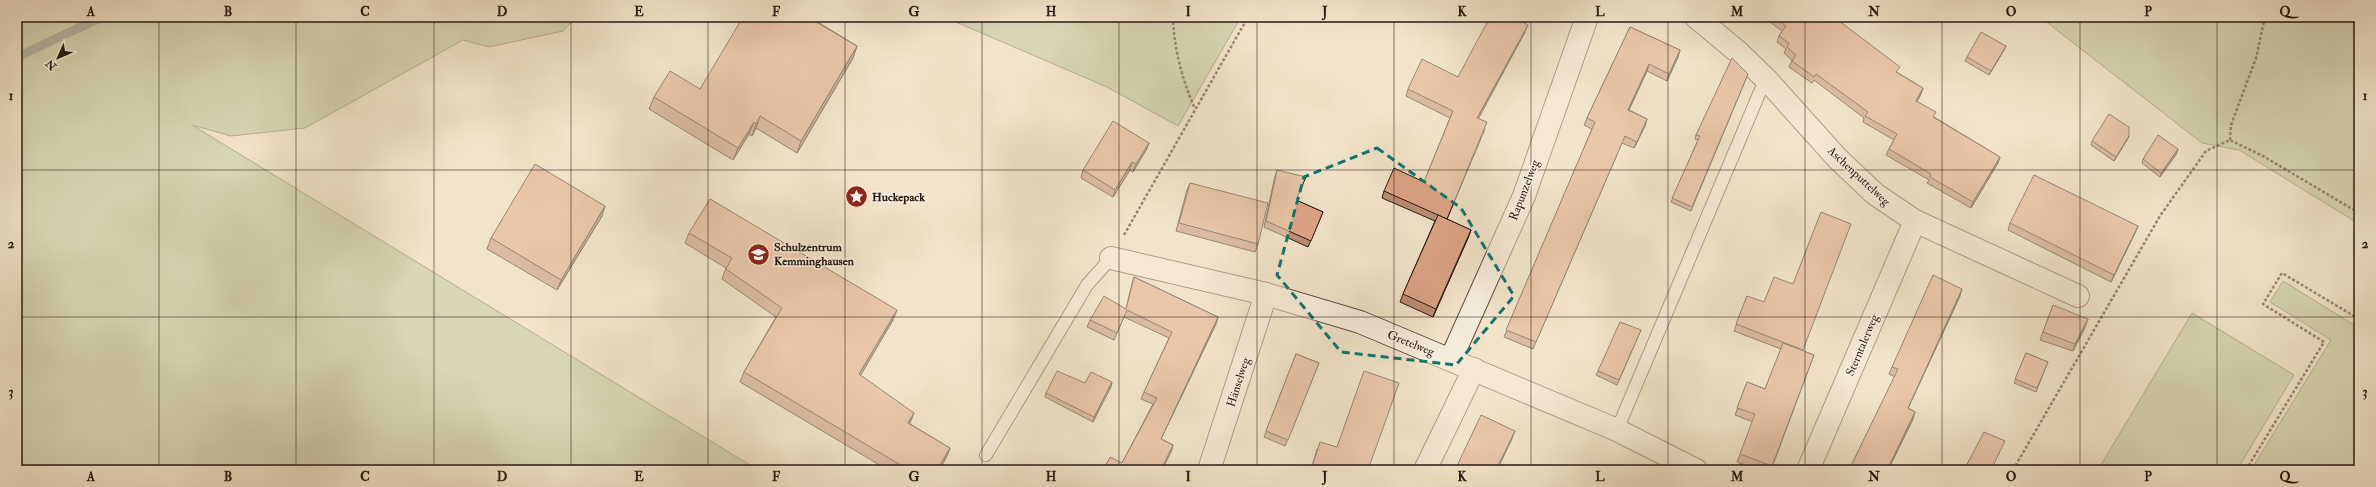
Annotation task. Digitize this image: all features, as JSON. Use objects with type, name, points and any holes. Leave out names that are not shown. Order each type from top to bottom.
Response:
[{"type":"street","name":"Rapunzelweg","points":[[1451,359],[1524,196],[1587,17]]},
{"type":"street","name":"Aschenputtelweg","points":[[1696,17],[1768,81],[1837,158],[1875,194],[1915,221],[2078,296]]},
{"type":"street","name":"Sterntalerweg","points":[[1808,470],[1915,221]]},
{"type":"street","name":"Gretelweg","points":[[1116,258],[1266,294],[1360,322],[1617,430],[1696,470]]},
{"type":"street","name":"Hänselweg","points":[[1209,470],[1266,294]]},
{"type":"street","points":[[1425,470],[1474,369]]},
{"type":"lane","points":[[1617,430],[1762,87],[1768,81]]},
{"type":"lane","points":[[986,455],[1087,285],[1116,258]]},
{"type":"path","points":[[1173,17],[1174,36],[1183,81],[1195,109]]},
{"type":"path","points":[[1116,258],[1124,233],[1248,17]]},
{"type":"path","points":[[2230,140],[2231,125],[2256,58],[2266,17]]},
{"type":"path","points":[[2230,140],[2263,156],[2359,213]]},
{"type":"path","points":[[2013,470],[2160,216],[2206,151],[2230,140]]},
{"type":"path","points":[[2246,470],[2324,342],[2263,304],[2282,273],[2359,319]]},
{"type":"highlighted area","points":[[1377,148],[1461,208],[1514,296],[1456,365],[1341,352],[1277,275],[1304,177]]},
{"type":"green space","points":[[17,17],[576,17],[563,31],[489,47],[463,40],[305,128],[231,136],[192,125],[758,470],[17,470]]},
{"type":"green space","points":[[955,17],[1241,17],[1178,126],[1107,87],[956,22]]},
{"type":"green space","points":[[2040,17],[2359,17],[2359,224],[2239,150],[2202,143]]},
{"type":"green space","points":[[2283,281],[2359,328],[2359,470],[2251,470],[2331,340],[2270,302]]},
{"type":"green space","points":[[2192,313],[2294,375],[2237,470],[2098,470]]},
{"type":"building","points":[[743,17],[819,17],[816,22],[857,46],[801,141],[760,116],[756,124],[754,122],[738,148],[654,97],[670,71],[700,89]]},
{"type":"building","points":[[1490,17],[1514,17],[1528,25],[1477,118],[1487,122],[1447,219],[1384,191],[1394,168],[1424,182],[1453,111],[1408,89],[1422,59],[1458,77]]},
{"type":"building","points":[[1773,17],[1834,17],[1900,67],[1896,72],[1923,88],[1916,101],[1936,112],[1933,117],[2000,157],[1973,202],[1930,177],[1931,174],[1889,149],[1897,134],[1865,116],[1868,112],[1816,74],[1814,77],[1792,61],[1796,55],[1787,47],[1789,43],[1779,36],[1786,26]]},
{"type":"building","points":[[1630,27],[1680,50],[1669,74],[1649,64],[1628,110],[1647,119],[1637,142],[1625,136],[1536,342],[1506,330],[1595,122],[1587,118]]},
{"type":"building","points":[[1981,32],[2006,46],[1991,71],[1967,57]]},
{"type":"building","points":[[1732,58],[1748,74],[1692,207],[1672,198],[1700,136],[1696,135]]},
{"type":"building","points":[[2109,114],[2129,127],[2129,136],[2116,157],[2092,141]]},
{"type":"building","points":[[1113,121],[1149,143],[1136,164],[1132,162],[1115,190],[1083,170]]},
{"type":"building","points":[[2158,135],[2178,149],[2161,173],[2143,159]]},
{"type":"building","points":[[535,164],[605,206],[561,280],[491,238]]},
{"type":"building","points":[[1277,170],[1306,177],[1296,200],[1323,212],[1311,241],[1266,221]]},
{"type":"building","points":[[2034,175],[2138,226],[2114,275],[2010,223]]},
{"type":"building","points":[[1190,183],[1268,203],[1258,244],[1179,223]]},
{"type":"building","points":[[710,199],[897,310],[859,374],[914,413],[908,423],[950,448],[937,470],[909,470],[744,372],[782,308],[726,269],[732,258],[689,233]]},
{"type":"building","points":[[1821,212],[1851,224],[1803,350],[1736,324],[1747,296],[1764,302],[1774,277],[1793,284]]},
{"type":"building","points":[[1438,215],[1471,230],[1436,309],[1403,294]]},
{"type":"building","points":[[1933,275],[1962,289],[1908,408],[1915,412],[1887,470],[1849,470],[1898,369],[1892,367]]},
{"type":"building","points":[[1134,277],[1218,317],[1161,439],[1173,445],[1161,470],[1103,470],[1110,457],[1122,463],[1157,398],[1144,392],[1172,332],[1127,310],[1117,333],[1090,320],[1104,296],[1126,309]]},
{"type":"building","points":[[2053,305],[2088,319],[2075,344],[2043,332]]},
{"type":"building","points":[[1620,322],[1641,330],[1619,380],[1598,371]]},
{"type":"building","points":[[1783,343],[1814,355],[1772,466],[1740,454],[1755,414],[1737,408],[1747,382],[1765,389]]},
{"type":"building","points":[[2026,353],[2048,362],[2037,388],[2015,379]]},
{"type":"building","points":[[1296,354],[1319,363],[1288,440],[1266,431]]},
{"type":"building","points":[[1057,371],[1085,383],[1091,372],[1112,382],[1094,417],[1046,393]]},
{"type":"building","points":[[1364,371],[1399,383],[1368,470],[1321,470],[1312,467],[1320,442],[1337,447]]},
{"type":"building","points":[[1481,415],[1515,431],[1496,470],[1455,470]]},
{"type":"building","points":[[1984,432],[2005,441],[1991,470],[1964,470]]},
{"type":"waterway","points":[[17,57],[102,17]]},
{"type":"place","name":"Huckepack","points":[[857,197]]},
{"type":"place","name":"Schulzentrum Kemminghausen","points":[[759,254]]}]
